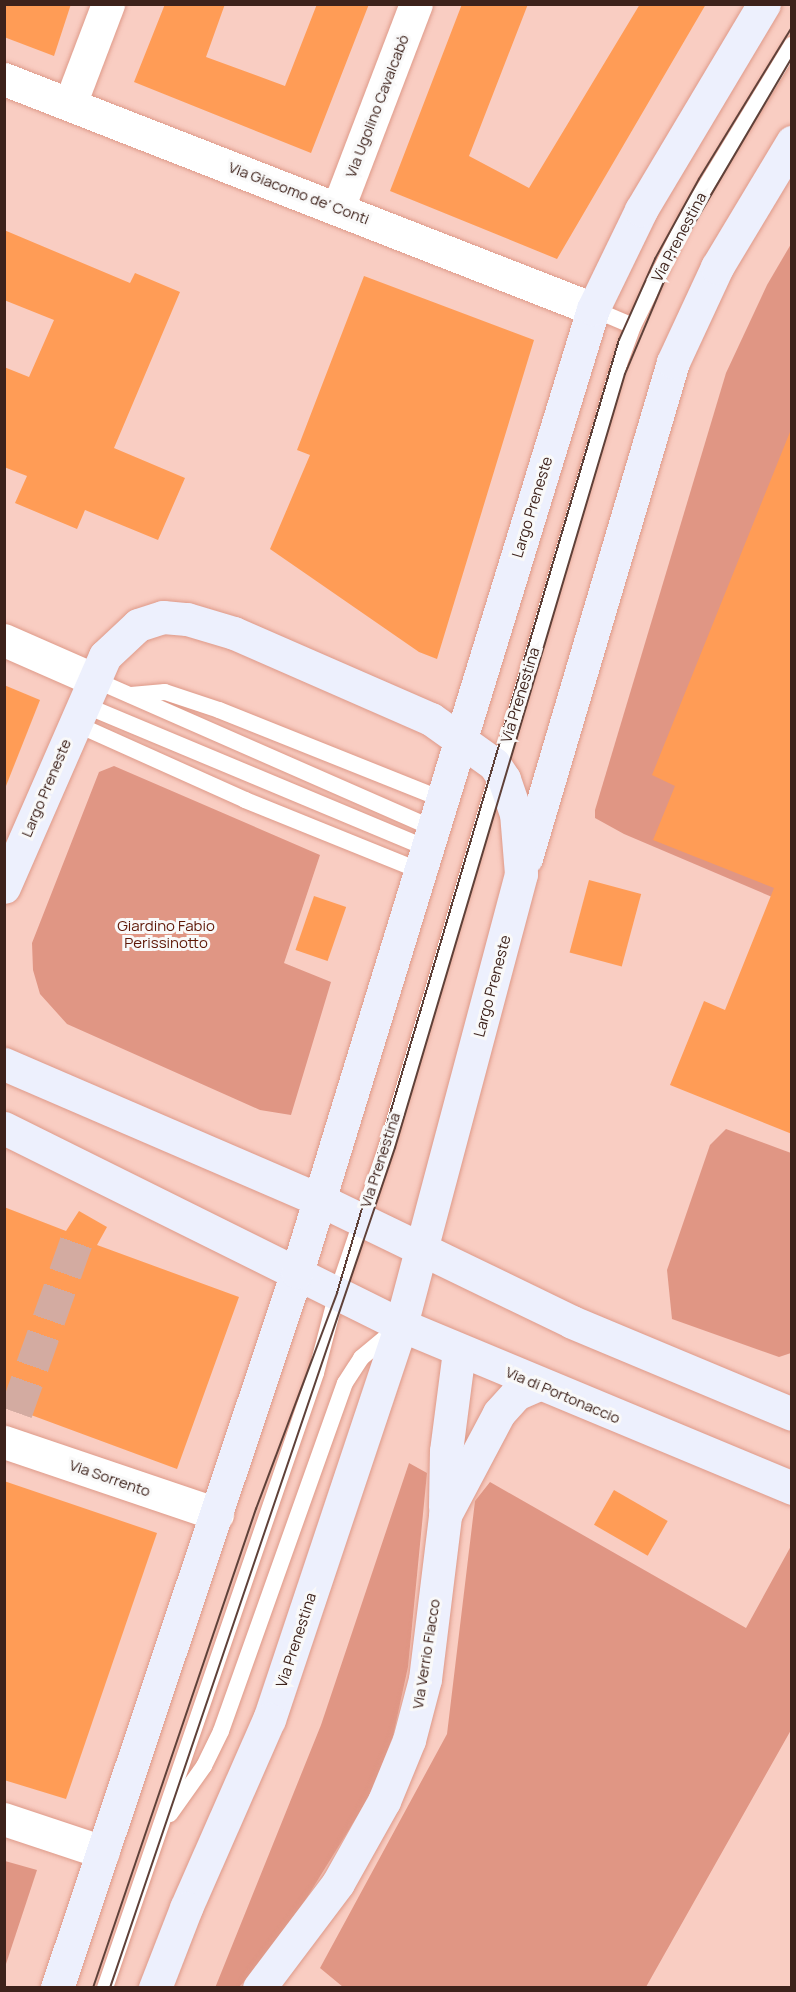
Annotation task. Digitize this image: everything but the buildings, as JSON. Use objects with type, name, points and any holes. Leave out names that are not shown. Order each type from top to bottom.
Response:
[{"type":"main road","points":[[593,309],[641,210],[764,4]]},
{"type":"main road","points":[[521,874],[673,362],[717,267],[792,142]]},
{"type":"main road","name":"Largo Preneste","points":[[297,1272],[593,309]]},
{"type":"main road","name":"Largo Preneste","points":[[4,887],[105,656],[126,634],[151,620],[175,616],[291,655],[418,713],[461,739],[497,770],[516,813],[521,874],[423,1250]]},
{"type":"main road","points":[[4,1064],[318,1199],[572,1322],[792,1414]]},
{"type":"main road","points":[[4,1128],[337,1293]]},
{"type":"main road","name":"Via Prenestina","points":[[156,1988],[273,1710],[401,1325],[423,1250]]},
{"type":"main road","points":[[57,1988],[297,1272]]},
{"type":"main road","name":"Via di Portonaccio","points":[[337,1293],[401,1325],[536,1385],[792,1488]]},
{"type":"main road","points":[[445,1515],[446,1451],[459,1351]]},
{"type":"main road","name":"Via Verrio Flacco","points":[[261,1987],[338,1883],[372,1826],[401,1762],[424,1679],[445,1515],[499,1413],[516,1394],[536,1385]]},
{"type":"street","points":[[70,104],[108,4]]},
{"type":"street","name":"Via Ugolino Cavalcabò","points":[[338,207],[416,4]]},
{"type":"street","name":"Via Giacomo de' Conti","points":[[4,79],[338,207],[593,309]]},
{"type":"street","points":[[4,640],[83,702]]},
{"type":"street","name":"Via Sorrento","points":[[4,1442],[217,1514]]},
{"type":"street","points":[[4,1819],[103,1852]]},
{"type":"lane","name":"Via Prenestina","points":[[156,1841],[315,1373],[359,1220],[387,1145],[497,770],[633,326],[687,217],[792,45]]},
{"type":"lane","points":[[593,309],[633,326]]},
{"type":"lane","points":[[83,702],[165,692],[219,710],[430,837]]},
{"type":"lane","points":[[130,695],[430,837]]},
{"type":"lane","points":[[83,702],[430,837]]},
{"type":"lane","name":"Largo Preneste","points":[[83,702],[430,837]]},
{"type":"lane","points":[[105,1988],[156,1841],[221,1731],[345,1383],[375,1343],[401,1325]]},
{"type":"green space","points":[[791,244],[791,905],[624,834],[595,818],[595,810],[726,373],[767,285]]},
{"type":"green space","name":"Giardino Fabio Perissinotto","points":[[114,766],[320,855],[284,963],[331,982],[291,1115],[260,1110],[67,1024],[40,994],[33,970],[32,943],[99,772]]},
{"type":"green space","points":[[726,1129],[791,1153],[791,1353],[779,1357],[672,1319],[667,1270],[710,1145]]},
{"type":"green space","points":[[409,1463],[427,1473],[408,1667],[393,1736],[371,1794],[272,1954],[239,1987],[215,1988],[321,1725]]},
{"type":"green space","points":[[490,1482],[746,1628],[791,1546],[791,1730],[646,1987],[343,1987],[320,1968],[447,1734],[475,1501]]},
{"type":"green space","points":[[4,1861],[37,1870],[5,1967]]},
{"type":"tunnel","points":[[16,1412],[80,1231]]},
{"type":"tram line","points":[[93,1988],[256,1509],[337,1293],[619,340],[655,259],[699,179],[792,27]]},
{"type":"tram line","points":[[110,1988],[395,1148],[625,374],[674,258],[792,58]]}]
